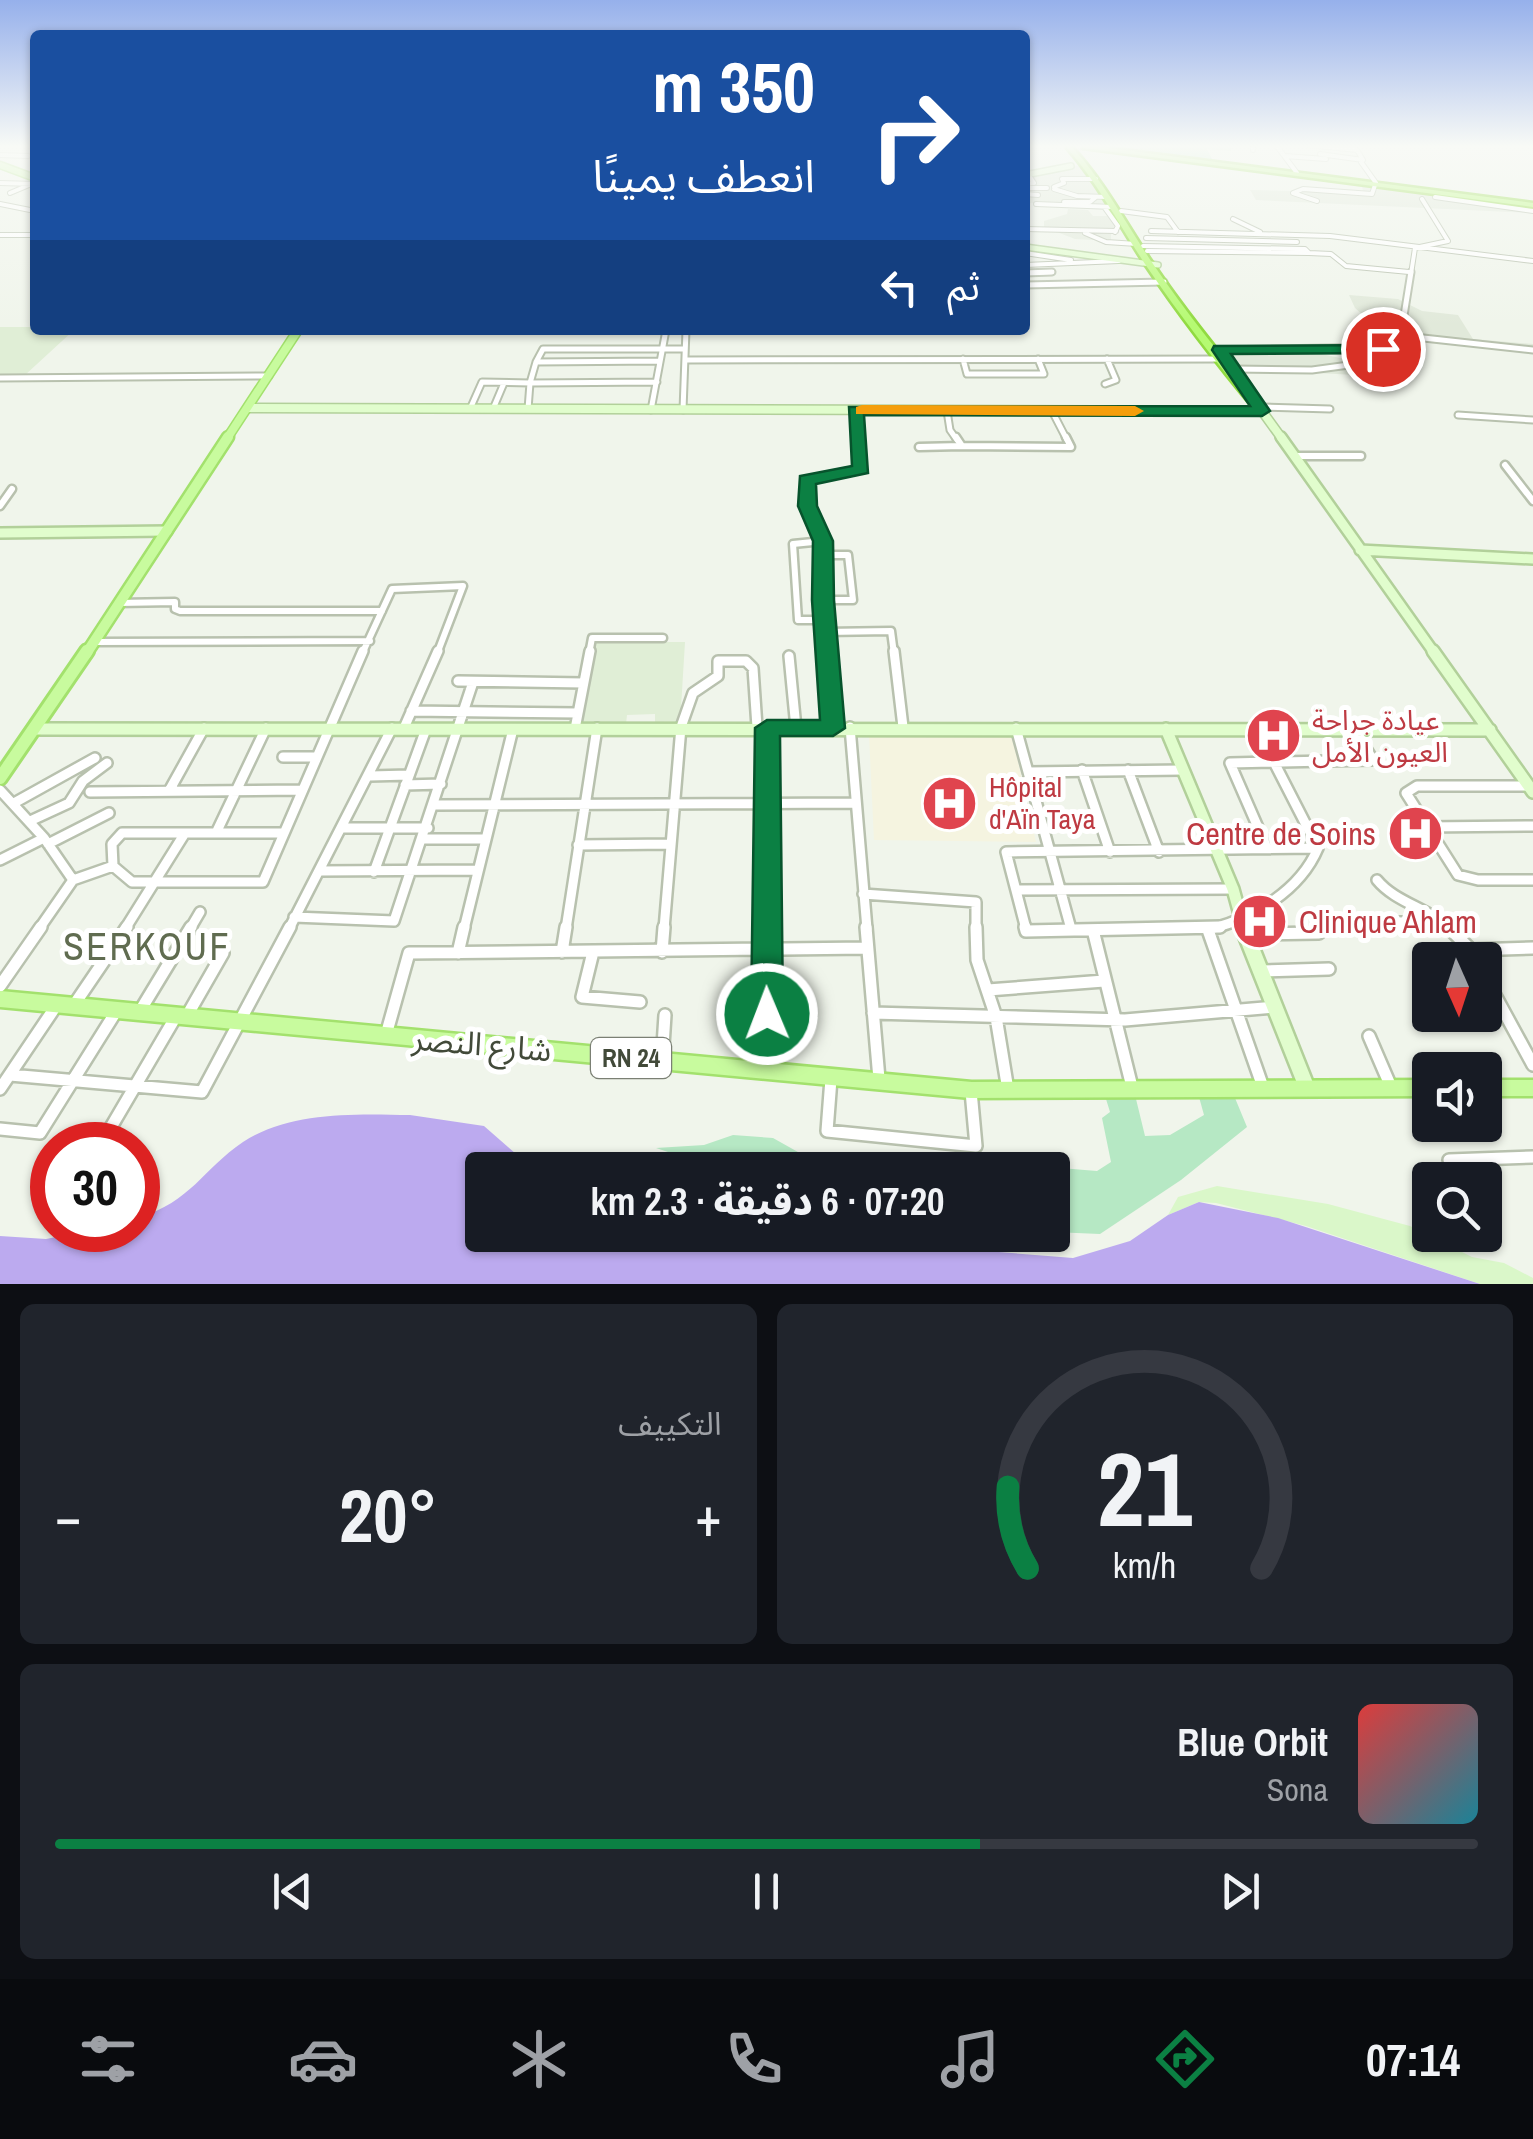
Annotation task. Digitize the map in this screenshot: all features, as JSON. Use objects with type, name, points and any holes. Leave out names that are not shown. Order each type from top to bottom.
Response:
[{"type":"highway","points":[[1109,205],[1262,409]]},
{"type":"highway","points":[[1148,253],[1164,282],[1262,409]]},
{"type":"main road","points":[[1030,251],[1123,262],[1148,253]]},
{"type":"main road","points":[[1123,262],[1148,253]]},
{"type":"main road","points":[[0,778],[295,335]]},
{"type":"main road","points":[[248,408],[1262,409],[1529,784]]},
{"type":"main road","points":[[0,533],[167,531]]},
{"type":"main road","points":[[1360,550],[1533,558]]},
{"type":"main road","points":[[36,729],[1490,730]]},
{"type":"main road","points":[[1166,729],[1234,889],[1240,918],[1307,1088]]},
{"type":"main road","name":"شارع النصر","points":[[0,998],[971,1090],[1264,1090]]},
{"type":"main road","name":"RN 24","points":[[1264,1090],[1412,1088]]},
{"type":"main road","points":[[1502,1088],[1533,1088]]},
{"type":"street","points":[[5,205],[30,210]]},
{"type":"street","points":[[1045,205],[1073,208],[1100,205]]},
{"type":"street","points":[[1108,205],[1116,222],[1116,240]]},
{"type":"street","points":[[1112,205],[1167,217],[1183,239]]},
{"type":"street","points":[[1415,248],[1448,240],[1426,205]]},
{"type":"street","points":[[1066,213],[1073,208]]},
{"type":"street","points":[[1233,219],[1266,239]]},
{"type":"street","points":[[1086,230],[1083,226],[1090,222]]},
{"type":"street","points":[[1030,228],[1116,231]]},
{"type":"street","points":[[1076,230],[1148,253],[1299,244],[1330,236],[1533,261]]},
{"type":"street","points":[[1152,231],[1183,239],[1299,244]]},
{"type":"street","points":[[0,235],[30,235]]},
{"type":"street","points":[[1330,236],[1332,254]]},
{"type":"street","points":[[1148,253],[1183,239],[1266,239],[1332,254],[1346,266],[1410,272]]},
{"type":"street","points":[[1148,253],[1183,239],[1266,239],[1299,244]]},
{"type":"street","points":[[686,360],[1107,359],[1383,349],[1394,343],[1402,328],[1415,248]]},
{"type":"street","points":[[1030,251],[1070,260]]},
{"type":"street","points":[[1030,265],[1123,262]]},
{"type":"street","points":[[1094,264],[1110,284]]},
{"type":"street","points":[[1075,269],[1086,284]]},
{"type":"street","points":[[1030,273],[1052,272]]},
{"type":"street","points":[[1030,286],[1164,282]]},
{"type":"street","points":[[651,410],[665,335]]},
{"type":"street","points":[[682,410],[686,335]]},
{"type":"street","points":[[1396,336],[1533,350]]},
{"type":"street","points":[[528,410],[530,383],[543,349],[685,348]]},
{"type":"street","points":[[1518,348],[1526,359]]},
{"type":"street","points":[[1000,359],[1005,374]]},
{"type":"street","points":[[963,360],[967,374],[1044,374],[1038,359]]},
{"type":"street","points":[[1105,384],[1116,380],[1107,359]]},
{"type":"street","points":[[536,362],[660,360]]},
{"type":"street","points":[[1234,369],[1312,370],[1371,366],[1372,362]]},
{"type":"street","points":[[0,378],[269,376]]},
{"type":"street","points":[[470,409],[482,382],[657,382]]},
{"type":"street","points":[[493,409],[504,383]]},
{"type":"street","points":[[1262,409],[1330,409]]},
{"type":"street","points":[[833,728],[824,620],[823,541],[808,506],[806,480],[862,469],[855,410]]},
{"type":"street","points":[[947,410],[950,430],[962,446]]},
{"type":"street","points":[[919,447],[1072,447],[1052,411]]},
{"type":"street","points":[[1458,415],[1533,420]]},
{"type":"street","points":[[1295,456],[1361,456]]},
{"type":"street","points":[[1505,465],[1533,501]]},
{"type":"street","points":[[0,506],[12,490]]},
{"type":"street","points":[[823,541],[793,544],[798,620],[824,620]]},
{"type":"street","points":[[823,600],[852,600],[848,555],[824,555]]},
{"type":"street","points":[[10,1075],[202,1092],[370,776],[411,711],[464,587],[394,588],[327,728],[263,882],[125,880],[113,866],[112,844],[122,834],[283,833]]},
{"type":"street","points":[[118,603],[175,602],[175,609],[180,611],[382,612]]},
{"type":"street","points":[[825,632],[892,632],[903,727]]},
{"type":"street","points":[[574,728],[592,638],[662,638]]},
{"type":"street","points":[[93,642],[370,640]]},
{"type":"street","points":[[789,656],[796,728]]},
{"type":"street","points":[[662,952],[681,727],[693,694],[718,676],[718,661],[744,660],[753,668],[762,728],[768,1070]]},
{"type":"street","points":[[458,681],[583,683]]},
{"type":"street","points":[[294,917],[392,923],[428,828],[473,682]]},
{"type":"street","points":[[411,711],[578,713]]},
{"type":"street","points":[[458,953],[493,806],[524,712]]},
{"type":"street","points":[[169,792],[204,728]]},
{"type":"street","points":[[216,833],[266,728]]},
{"type":"street","points":[[562,952],[597,728]]},
{"type":"street","points":[[850,728],[879,1079]]},
{"type":"street","points":[[1016,728],[1071,930]]},
{"type":"street","points":[[374,872],[426,729]]},
{"type":"street","points":[[1258,730],[1318,848]]},
{"type":"street","points":[[1267,848],[1230,763],[1373,760],[1355,730]]},
{"type":"street","points":[[283,757],[315,757]]},
{"type":"street","points":[[14,803],[94,758]]},
{"type":"street","points":[[30,822],[69,803],[83,781],[107,763]]},
{"type":"street","points":[[1082,770],[1110,852]]},
{"type":"street","points":[[1128,770],[1159,852]]},
{"type":"street","points":[[1028,772],[1182,770]]},
{"type":"street","points":[[370,776],[441,784]]},
{"type":"street","points":[[1529,784],[1412,787],[1407,791],[1458,874],[1478,880],[1533,880]]},
{"type":"street","points":[[0,790],[46,841],[73,880]]},
{"type":"street","points":[[90,792],[301,790]]},
{"type":"street","points":[[434,805],[856,803]]},
{"type":"street","points":[[0,860],[109,813]]},
{"type":"street","points":[[1425,826],[1533,826]]},
{"type":"street","points":[[344,828],[428,828]]},
{"type":"street","points":[[0,1089],[157,882],[184,833]]},
{"type":"street","points":[[423,840],[484,839]]},
{"type":"street","points":[[578,845],[671,844]]},
{"type":"street","points":[[1318,848],[1313,860],[1266,908],[1208,930],[1026,931],[1006,852],[1159,852],[1318,848]]},
{"type":"street","points":[[0,986],[73,880],[113,866]]},
{"type":"street","points":[[319,871],[476,870]]},
{"type":"street","points":[[1378,880],[1386,890],[1441,920],[1461,942]]},
{"type":"street","points":[[1016,890],[1234,889]]},
{"type":"street","points":[[863,894],[976,902],[977,960],[996,1017],[1008,1091]]},
{"type":"street","points":[[140,1012],[200,912]]},
{"type":"street","points":[[1354,923],[1441,920]]},
{"type":"street","points":[[1092,930],[1133,1091]]},
{"type":"street","points":[[1208,930],[1264,1090]]},
{"type":"street","points":[[1246,934],[1319,933]]},
{"type":"street","points":[[386,1034],[408,953],[868,948]]},
{"type":"street","points":[[1502,952],[1533,948]]},
{"type":"street","points":[[593,952],[582,997],[640,1002]]},
{"type":"street","points":[[115,1122],[224,953]]},
{"type":"street","points":[[1260,971],[1330,969]]},
{"type":"street","points":[[988,990],[1104,981]]},
{"type":"street","points":[[873,1012],[1115,1018],[1237,1014],[1274,1007]]},
{"type":"street","points":[[1502,1008],[1533,1065]]},
{"type":"street","points":[[0,1130],[40,1134],[117,1009]]},
{"type":"street","points":[[733,1013],[767,1014]]},
{"type":"street","points":[[662,1061],[665,1015]]},
{"type":"street","points":[[1369,1036],[1392,1088]]},
{"type":"street","points":[[832,1075],[827,1130],[976,1146],[971,1090]]},
{"type":"street","points":[[1449,1160],[1533,1157]]},
{"type":"shaded area","points":[[1361,205],[1518,205],[1533,207],[1533,213]]},
{"type":"shaded area","points":[[1068,209],[1088,210],[1093,216],[1114,216],[1121,230],[1111,231],[1111,241],[1075,239],[1044,227],[1044,221],[1067,214]]},
{"type":"shaded area","points":[[1349,295],[1398,299],[1422,311],[1458,315],[1473,339],[1533,344],[1533,349],[1397,335],[1394,343],[1355,308]]},
{"type":"shaded area","points":[[0,327],[30,327],[30,335],[69,335],[24,376],[0,376]]},
{"type":"shaded area","points":[[1227,351],[1308,351],[1377,366],[1375,376],[1240,369]]},
{"type":"shaded area","points":[[594,642],[685,642],[680,724],[655,724],[655,714],[627,715],[626,724],[581,722]]},
{"type":"shaded area","name":"Hôpital d'Aïn Taya","points":[[869,734],[1012,735],[1036,842],[874,840]]},
{"type":"shaded area","points":[[1199,1097],[1235,1098],[1247,1127],[1181,1180],[1100,1234],[1070,1233],[1070,1169],[1097,1171],[1111,1162],[1102,1118],[1110,1112],[1106,1099],[1136,1099],[1145,1136],[1170,1135],[1204,1115]]},
{"type":"shaded area","points":[[410,1115],[484,1126],[514,1152],[465,1152],[465,1252],[998,1252],[1073,1258],[1130,1241],[1168,1215],[1199,1202],[1278,1218],[1480,1284],[0,1284],[0,1236],[30,1238],[30,1252],[160,1252],[160,1209],[243,1142],[261,1132],[302,1120]]},
{"type":"shaded area","points":[[733,1135],[773,1138],[798,1152],[668,1152],[656,1148],[704,1145]]},
{"type":"sand","points":[[1217,1186],[1328,1204],[1412,1227],[1412,1252],[1462,1252],[1504,1263],[1533,1278],[1533,1284],[1480,1284],[1306,1226],[1216,1203],[1199,1202],[1168,1215],[1178,1197]]},
{"type":"slow traffic","points":[[862,410],[1135,411]]},
{"type":"place","name":"عيادة جراحة العيون الأمل","points":[[1273,736]]},
{"type":"place","name":"Hôpital d'Aïn Taya","points":[[950,803]]},
{"type":"place","name":"Centre de Soins","points":[[1415,833]]},
{"type":"place","name":"Clinique Ahlam","points":[[1260,921]]},
{"type":"district","name":"SERKOUF","points":[[147,946]]},
{"type":"route","points":[[767,1014],[767,728],[833,728],[823,600],[823,541],[808,506],[806,480],[862,469],[855,410],[1262,411],[1220,350],[1383,349]]}]
